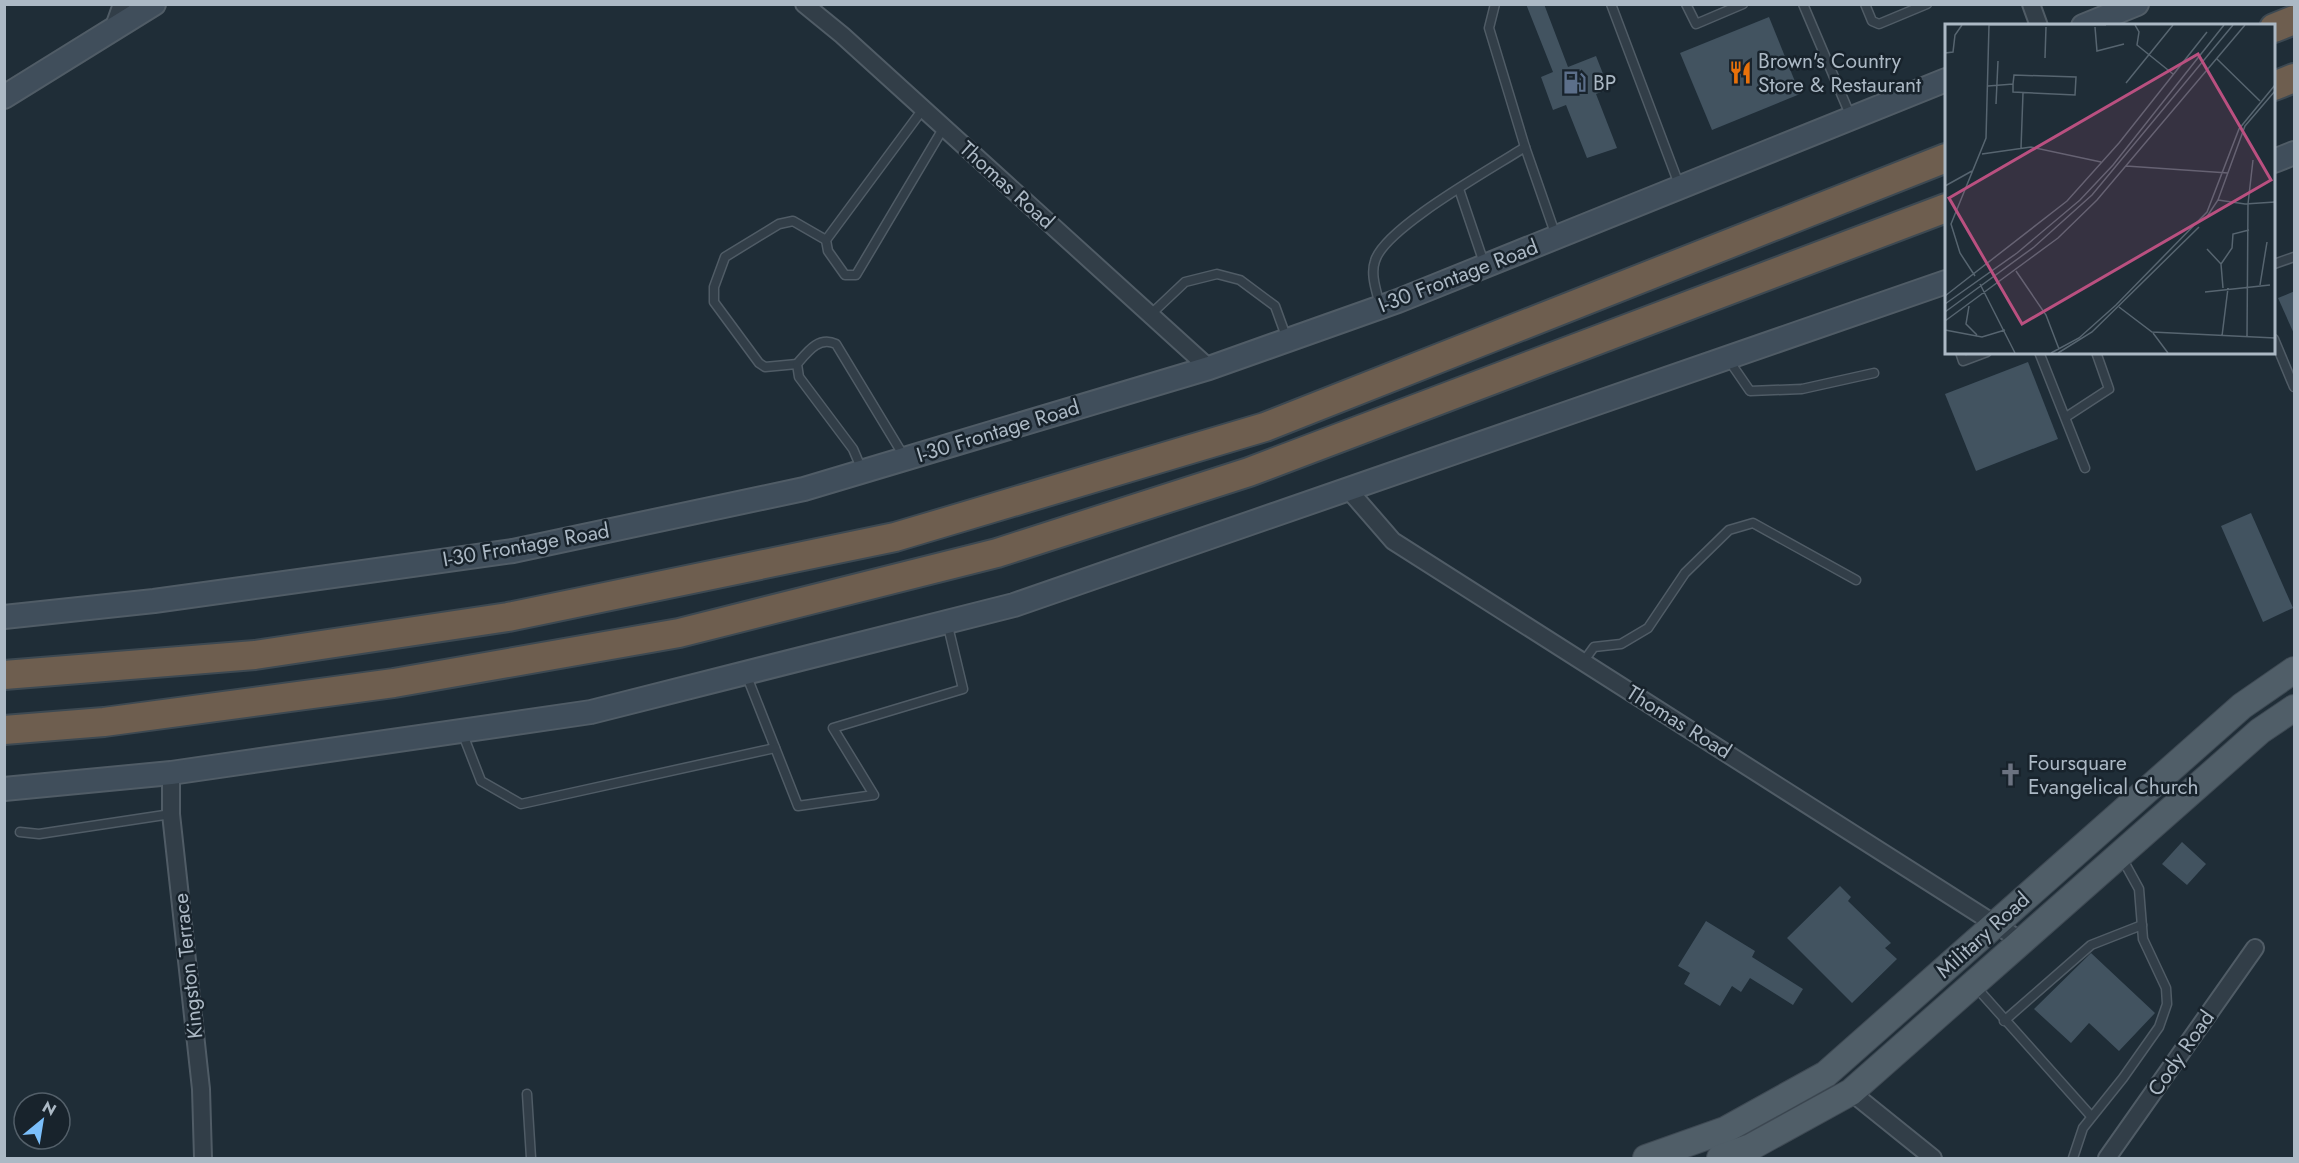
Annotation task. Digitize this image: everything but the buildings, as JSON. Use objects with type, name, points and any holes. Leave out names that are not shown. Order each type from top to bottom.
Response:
[{"type":"highway","points":[[2275,28],[2295,20]]},
{"type":"highway","points":[[2275,86],[2295,78]]},
{"type":"highway","points":[[4,675],[255,655],[508,617],[895,537],[1265,427],[1945,159]]},
{"type":"highway","points":[[4,730],[104,722],[394,683],[679,633],[997,553],[1249,472],[1945,209]]},
{"type":"main road","points":[[4,97],[154,4]]},
{"type":"main road","points":[[2088,24],[2137,4]]},
{"type":"main road","name":"I-30 Frontage Road","points":[[4,617],[154,601],[513,551],[804,489],[1209,368],[1381,307],[1945,81]]},
{"type":"main road","points":[[2275,161],[2295,153]]},
{"type":"main road","points":[[4,789],[171,773],[591,712],[1014,605],[1945,283]]},
{"type":"main road","name":"Military Road","points":[[1646,1158],[1725,1130],[1826,1074],[2242,706],[2295,670]]},
{"type":"main road","name":"Military Road","points":[[1720,1158],[1750,1147],[1851,1092],[2260,731],[2295,708]]},
{"type":"street","points":[[112,32],[122,4]]},
{"type":"street","name":"Thomas Road","points":[[804,4],[842,35],[1209,368]]},
{"type":"street","points":[[2031,4],[2038,24]]},
{"type":"street","name":"Thomas Road","points":[[1347,488],[1394,541],[1996,922],[2023,942]]},
{"type":"street","name":"Kingston Terrace","points":[[171,773],[171,814],[201,1089],[203,1158]]},
{"type":"street","name":"Cody Road","points":[[2107,1158],[2254,948]]},
{"type":"street","points":[[1851,1092],[1933,1158]]},
{"type":"lane","points":[[1495,4],[1489,28],[1525,147],[1557,237]]},
{"type":"lane","points":[[1611,4],[1680,187]]},
{"type":"lane","points":[[1686,4],[1696,24],[1743,4]]},
{"type":"lane","points":[[1803,4],[1851,118]]},
{"type":"lane","points":[[1864,4],[1872,21],[1879,24],[1927,4]]},
{"type":"lane","points":[[923,109],[826,240],[828,251],[844,275],[856,275],[944,128]]},
{"type":"lane","points":[[1381,307],[1373,279],[1375,260],[1392,235],[1525,147]]},
{"type":"lane","points":[[1459,189],[1485,266]]},
{"type":"lane","points":[[826,240],[794,221],[779,224],[725,257],[714,288],[714,302],[759,363],[765,367],[797,364],[809,349],[819,343],[829,341],[836,344],[906,459]]},
{"type":"lane","points":[[2275,264],[2295,257]]},
{"type":"lane","points":[[1150,315],[1185,282],[1217,274],[1240,280],[1275,306],[1287,340]]},
{"type":"lane","points":[[2275,341],[2295,387]]},
{"type":"lane","points":[[1961,354],[1963,361],[1982,354]]},
{"type":"lane","points":[[2040,354],[2085,468]]},
{"type":"lane","points":[[2066,417],[2109,389],[2097,354]]},
{"type":"lane","points":[[1727,359],[1750,391],[1802,388],[1874,372]]},
{"type":"lane","points":[[797,364],[799,377],[852,449],[863,471]]},
{"type":"lane","points":[[1583,662],[1594,647],[1621,644],[1648,628],[1685,573],[1729,530],[1753,523],[1856,580]]},
{"type":"lane","points":[[745,673],[798,806],[874,795],[833,728],[963,689],[946,622]]},
{"type":"lane","points":[[462,731],[481,781],[521,804],[775,748]]},
{"type":"lane","points":[[20,832],[39,834],[171,814]]},
{"type":"lane","points":[[2073,1158],[2083,1128],[2123,1078],[2159,1027],[2167,1004],[2166,988],[2144,939],[2139,889],[2120,856]]},
{"type":"lane","points":[[2004,1021],[2091,945],[2142,925]]},
{"type":"lane","points":[[1973,985],[2091,1116]]},
{"type":"lane","points":[[527,1094],[531,1158]]},
{"type":"place","name":"Brown's Country Store & Restaurant","points":[[1740,73]]},
{"type":"place","name":"BP","points":[[1575,83]]},
{"type":"place","name":"Foursquare Evangelical Church","points":[[2010,775]]}]
